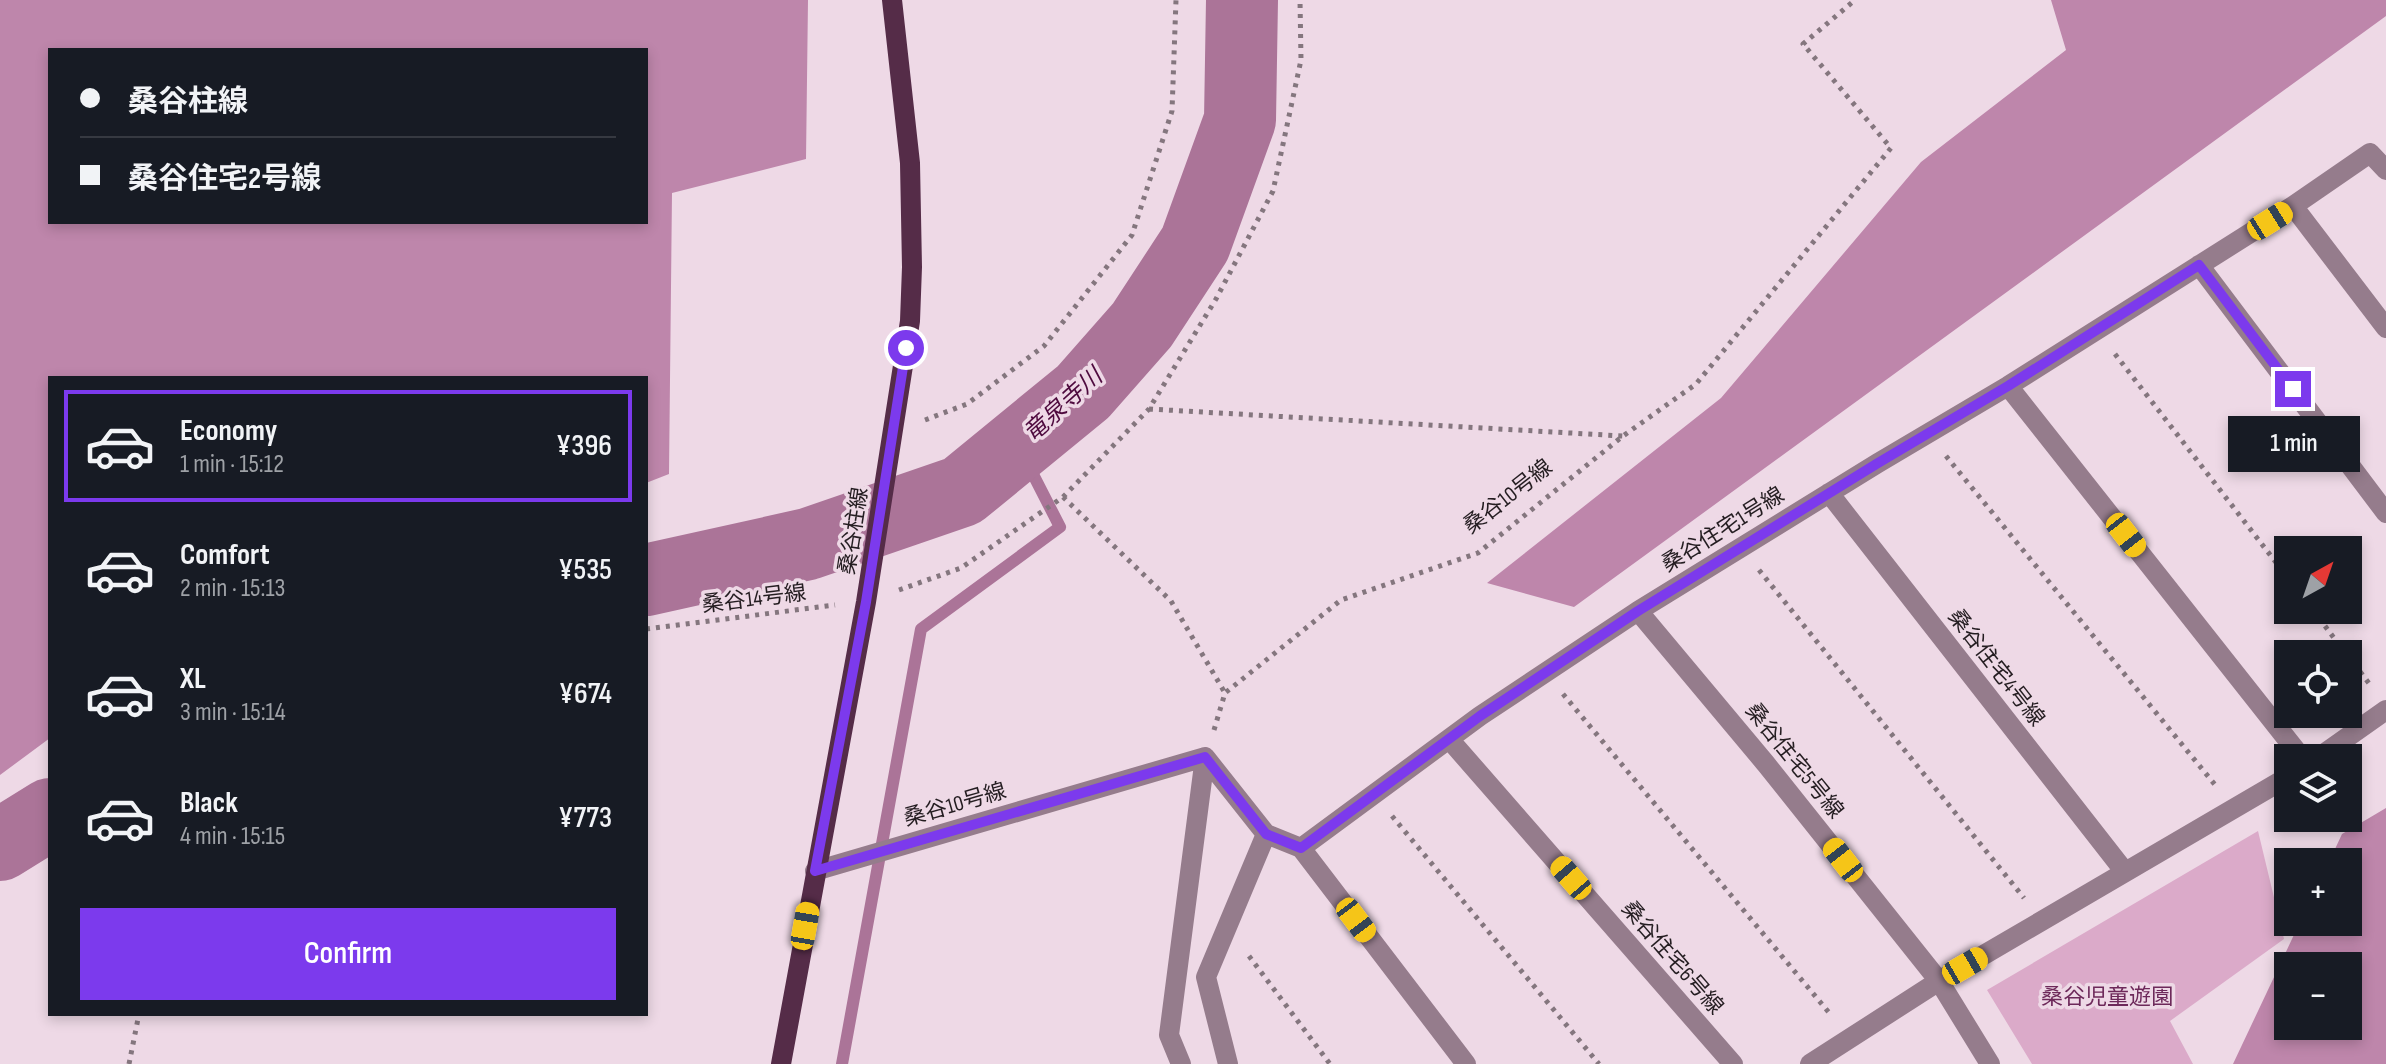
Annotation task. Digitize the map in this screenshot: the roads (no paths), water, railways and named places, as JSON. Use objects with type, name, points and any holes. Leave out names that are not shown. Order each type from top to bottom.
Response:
[{"type":"main road","name":"桑谷柱線","points":[[781,1064],[866,602],[910,321],[910,163],[892,0]]},
{"type":"street","name":"桑谷住宅1号線","points":[[1301,848],[1449,739],[1638,611],[2008,386],[2293,206],[2370,153],[2386,170]]},
{"type":"street","points":[[2293,206],[2386,328]]},
{"type":"street","points":[[2199,265],[2386,513]]},
{"type":"street","points":[[2008,386],[2291,744]]},
{"type":"street","name":"桑谷住宅4号線","points":[[1829,493],[2125,872]]},
{"type":"street","name":"桑谷住宅5号線","points":[[1638,611],[1766,764],[1939,981],[1990,1064]]},
{"type":"street","points":[[2333,744],[2381,701]]},
{"type":"street","name":"桑谷住宅6号線","points":[[1449,739],[1733,1064]]},
{"type":"street","points":[[1205,757],[1266,834],[1301,848],[1466,1064]]},
{"type":"street","points":[[1181,1064],[1169,1035],[1205,757]]},
{"type":"street","name":"桑谷10号線","points":[[815,871],[1205,757]]},
{"type":"street","points":[[1810,1064],[1939,981],[2274,785]]},
{"type":"street","points":[[1228,1064],[1206,977],[1266,834]]},
{"type":"waterway","name":"竜泉寺川","points":[[648,580],[808,544],[962,491],[1083,392],[1142,325],[1195,244],[1240,120],[1242,0]]},
{"type":"waterway","points":[[842,1064],[921,629],[1060,527],[1018,445]]},
{"type":"waterway","name":"竜泉寺川","points":[[0,845],[48,815]]},
{"type":"park label","name":"桑谷児童遊園","points":[[2107,997]]}]
